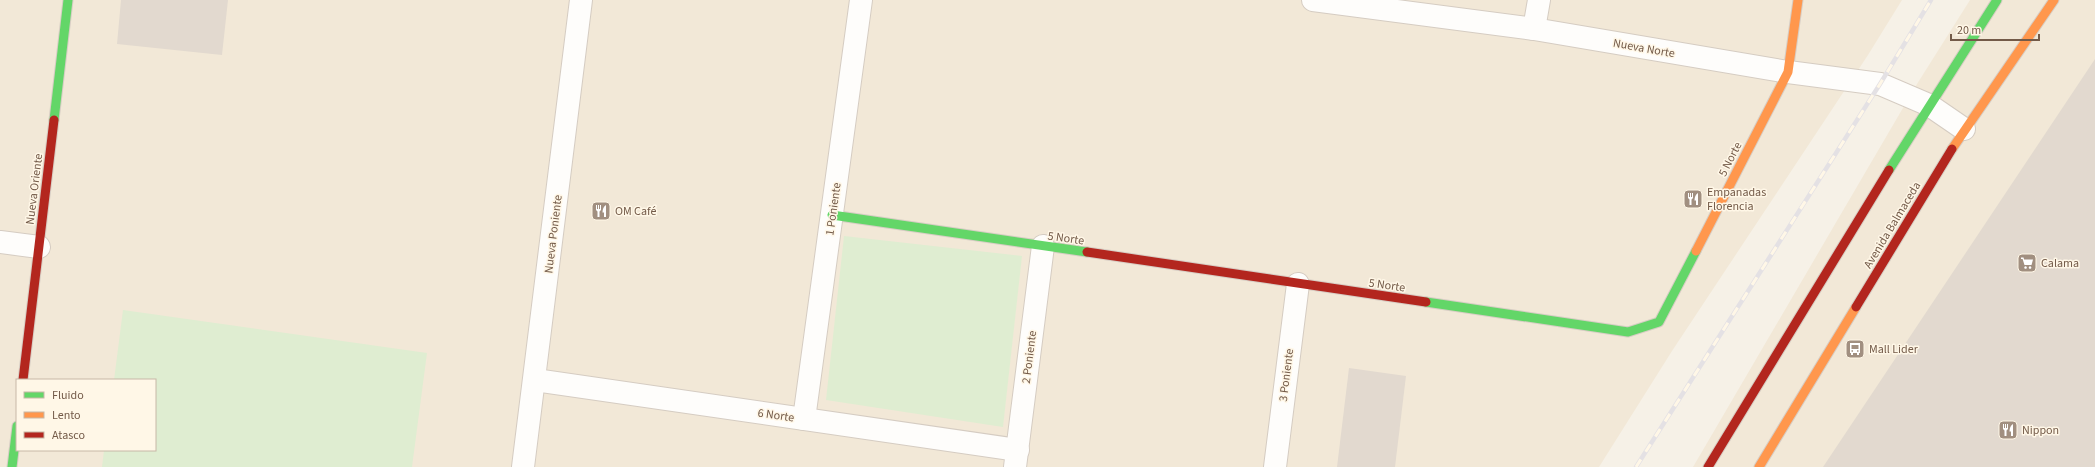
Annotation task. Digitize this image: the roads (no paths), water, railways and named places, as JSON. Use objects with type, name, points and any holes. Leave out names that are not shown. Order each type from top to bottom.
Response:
[{"type":"street","name":"Nueva Oriente","points":[[23,379],[68,0]]},
{"type":"street","name":"Nueva Poniente","points":[[523,467],[581,0]]},
{"type":"street","name":"1 Poniente","points":[[804,419],[861,0]]},
{"type":"street","name":"Nueva Norte","points":[[1313,0],[1534,29],[1788,72],[1880,84],[1929,105],[1964,129]]},
{"type":"street","points":[[1534,29],[1539,0]]},
{"type":"street","name":"5 Norte","points":[[832,215],[1628,332],[1660,322],[1788,72],[1798,0]]},
{"type":"street","points":[[1708,467],[1929,105],[1997,0]]},
{"type":"street","name":"Avenida Balmaceda","points":[[1759,467],[1964,129],[2054,0]]},
{"type":"street","points":[[0,242],[39,247]]},
{"type":"street","name":"2 Poniente","points":[[1016,458],[1043,246]]},
{"type":"street","name":"3 Poniente","points":[[1275,467],[1298,284]]},
{"type":"street","name":"6 Norte","points":[[535,380],[804,419],[1016,458]]},
{"type":"street","points":[[12,467],[16,434]]},
{"type":"railway","points":[[1636,467],[1880,84],[1931,0]]},
{"type":"place","name":"Empanadas Florencia","points":[[1693,199]]},
{"type":"place","name":"OM Café","points":[[601,211]]},
{"type":"place","name":"Calama","points":[[2027,263]]},
{"type":"place","name":"Mall Lider","points":[[1855,349]]},
{"type":"place","name":"Nippon","points":[[2008,430]]}]
